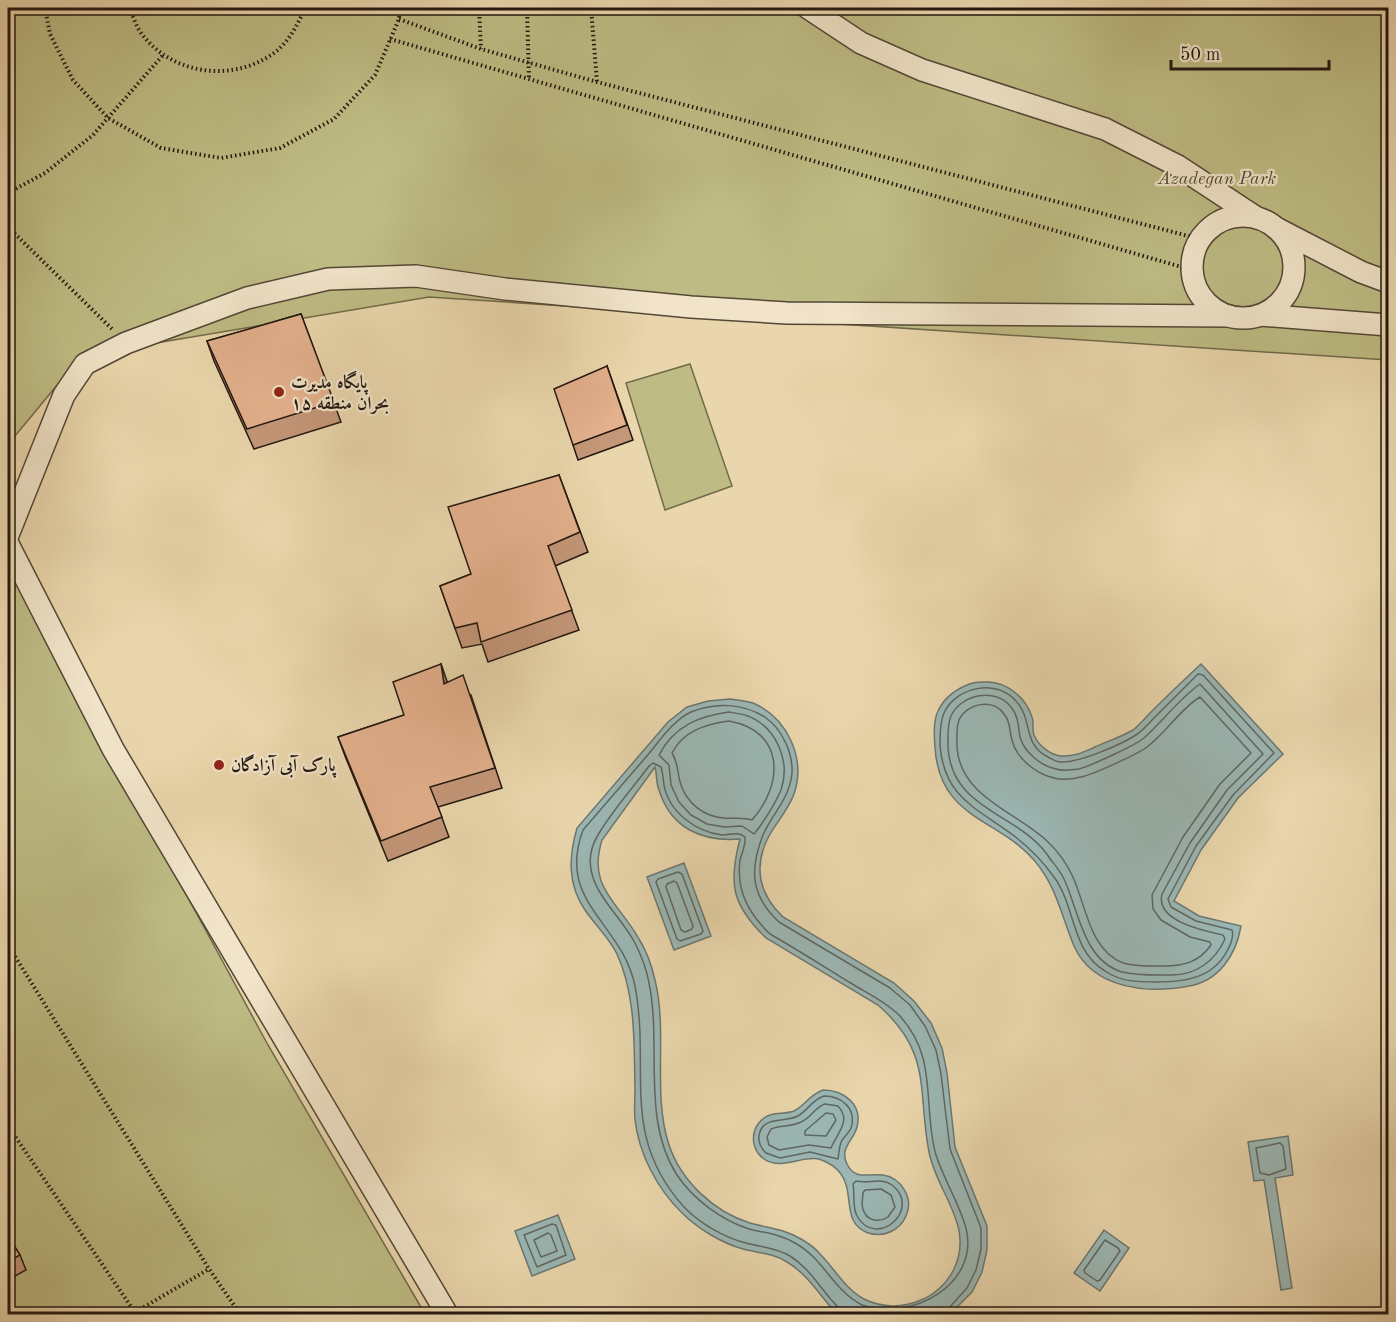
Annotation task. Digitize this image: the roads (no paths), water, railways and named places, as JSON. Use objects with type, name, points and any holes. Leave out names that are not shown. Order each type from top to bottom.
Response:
[{"type":"street","points":[[808,8],[861,43],[922,70],[1105,129],[1178,166],[1264,222],[1282,236],[1290,250],[1293,265],[1292,281],[1285,296],[1274,308],[1260,315]]},
{"type":"street","points":[[1229,316],[1214,310],[1203,299],[1195,285],[1192,270],[1194,254],[1200,239],[1211,227],[1225,220],[1241,217],[1264,222],[1360,272],[1389,282]]},
{"type":"street","points":[[8,535],[64,395],[85,364],[126,343],[247,298],[328,279],[416,276],[505,289],[691,307],[788,313],[1229,316],[1244,318],[1260,315],[1389,325]]},
{"type":"street","points":[[8,544],[113,749],[447,1314]]},
{"type":"water","points":[[1201,664],[1283,754],[1238,798],[1201,850],[1174,901],[1199,916],[1241,926],[1239,937],[1224,965],[1209,979],[1200,983],[1156,989],[1123,985],[1094,972],[1083,960],[1074,946],[1048,880],[1034,860],[1020,846],[972,815],[947,789],[939,771],[935,743],[935,719],[943,702],[958,689],[975,682],[996,683],[1003,685],[1021,698],[1033,719],[1034,735],[1041,746],[1057,755],[1075,755],[1133,730]]},
{"type":"water","points":[[730,699],[753,703],[765,710],[785,729],[796,754],[798,767],[794,794],[770,834],[761,857],[761,878],[768,898],[783,917],[894,983],[914,1001],[931,1023],[942,1048],[955,1147],[987,1226],[987,1250],[982,1272],[972,1292],[950,1314],[839,1314],[806,1278],[787,1262],[771,1255],[726,1243],[694,1224],[672,1203],[650,1170],[645,1158],[635,1120],[634,1037],[628,986],[614,948],[579,900],[572,880],[572,849],[577,828],[668,722],[687,707],[708,701]],"holes":[[[655,767],[658,787],[664,803],[680,823],[701,835],[740,839],[734,869],[736,893],[746,915],[766,938],[878,1005],[907,1040],[920,1073],[929,1152],[939,1182],[953,1210],[960,1239],[959,1255],[953,1271],[939,1289],[926,1298],[914,1303],[892,1306],[864,1299],[851,1290],[818,1252],[804,1241],[783,1231],[737,1218],[712,1203],[690,1183],[674,1158],[664,1125],[661,1105],[659,1000],[654,975],[642,943],[607,893],[598,870],[598,856],[602,840]]]},
{"type":"water","points":[[684,863],[711,936],[674,950],[647,877]]},
{"type":"water","points":[[823,1090],[844,1096],[850,1100],[857,1112],[857,1127],[845,1153],[850,1169],[854,1173],[863,1175],[890,1177],[905,1190],[908,1203],[906,1216],[900,1225],[890,1232],[868,1233],[854,1222],[845,1182],[839,1171],[829,1163],[813,1158],[774,1163],[761,1156],[756,1150],[753,1137],[758,1124],[764,1118],[794,1111]]},
{"type":"water","points":[[1288,1136],[1293,1175],[1275,1178],[1292,1288],[1281,1290],[1264,1180],[1254,1181],[1248,1142]]},
{"type":"water","points":[[558,1215],[575,1259],[532,1276],[515,1231]]},
{"type":"water","points":[[1104,1230],[1129,1248],[1100,1291],[1074,1273]]},
{"type":"place","name":"پایگاه مدیرت بحران منطقه ۱۵","points":[[279,392]]},
{"type":"place","name":"پارک آبی آزادگان","points":[[219,765]]},
{"type":"park label","name":"Azadegan Park","points":[[1217,178]]}]
